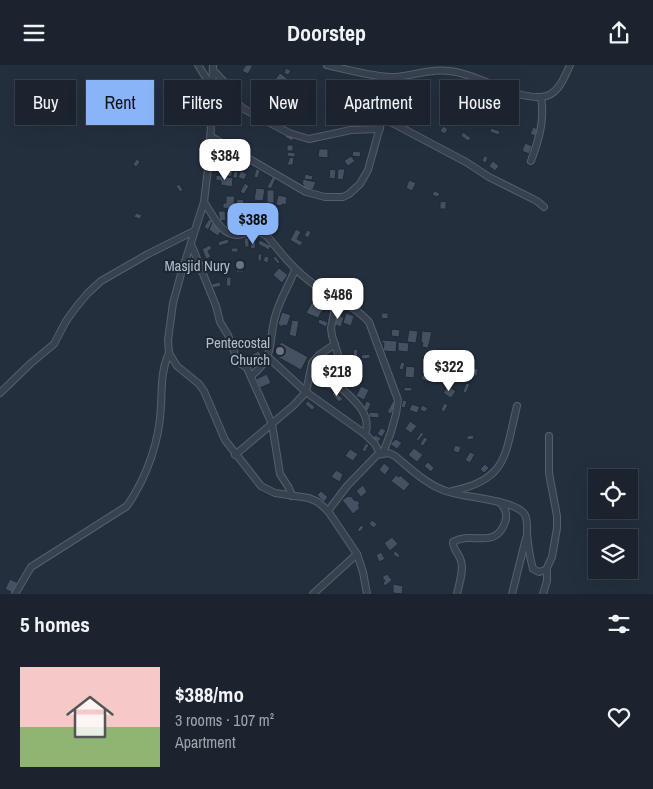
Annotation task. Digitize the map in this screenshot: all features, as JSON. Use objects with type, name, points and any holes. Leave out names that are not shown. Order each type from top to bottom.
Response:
[{"type":"street","points":[[198,65],[208,80]]},
{"type":"street","points":[[327,65],[394,77],[428,71],[456,72],[515,93],[542,97],[552,94],[559,87],[570,65]]},
{"type":"street","points":[[213,68],[244,109],[299,137],[317,138],[351,130],[380,129]]},
{"type":"street","points":[[531,161],[544,115],[542,97]]},
{"type":"street","points":[[15,594],[31,567],[127,506],[144,478],[156,438],[161,406],[163,370],[169,353],[169,324],[173,303],[204,202],[210,125]]},
{"type":"street","points":[[210,136],[306,192],[335,198],[349,194],[360,185],[368,170],[381,125]]},
{"type":"street","points":[[396,125],[466,162],[489,177],[537,201],[544,207]]},
{"type":"street","points":[[204,202],[219,224],[228,233],[235,235],[257,231],[267,236],[295,270],[362,314],[369,322],[398,400],[396,414],[382,453]]},
{"type":"street","points":[[0,393],[30,363],[54,344],[76,306],[101,281],[148,254],[194,231]]},
{"type":"street","points":[[190,244],[216,306],[220,322],[228,335],[236,357],[240,363],[248,368],[272,424],[278,468],[292,496]]},
{"type":"street","points":[[251,376],[262,367],[271,350],[275,315],[295,270]]},
{"type":"street","points":[[337,298],[331,328],[338,354],[334,380],[366,415],[368,423],[365,434]]},
{"type":"street","points":[[235,455],[294,405],[306,392],[312,363],[319,355],[335,344]]},
{"type":"street","points":[[169,353],[176,366],[199,384],[204,391],[225,440],[261,486],[275,493],[308,498],[318,502],[328,511],[356,554],[363,572],[367,594]]},
{"type":"street","points":[[268,357],[306,392],[365,434],[382,453]]},
{"type":"street","points":[[448,492],[469,488],[483,482],[497,470],[505,454],[517,406]]},
{"type":"street","points":[[544,594],[548,578],[546,571],[552,557],[557,528],[557,515],[549,473],[549,436]]},
{"type":"street","points":[[328,511],[347,486],[377,455],[382,453],[396,456],[430,485],[448,492],[499,502],[516,507],[523,512],[527,520],[527,534],[533,569],[539,572],[546,571]]},
{"type":"street","points":[[457,594],[462,568],[461,559],[454,549],[453,541],[489,538],[498,534],[503,527],[506,515],[505,508],[499,502]]},
{"type":"street","points":[[512,594],[527,534]]},
{"type":"street","points":[[313,594],[356,554]]},
{"type":"building","points":[[246,65],[253,65],[248,74],[242,71]]},
{"type":"building","points":[[286,68],[291,71],[288,75],[284,73]]},
{"type":"building","points":[[280,73],[288,79],[287,80],[275,80]]},
{"type":"building","points":[[443,126],[448,129],[445,134],[440,131]]},
{"type":"building","points":[[533,127],[538,129],[535,136],[530,134]]},
{"type":"building","points":[[491,128],[500,131],[499,135],[490,132]]},
{"type":"building","points":[[463,132],[471,138],[468,141],[461,136]]},
{"type":"building","points":[[287,134],[294,138],[292,141],[285,137]]},
{"type":"building","points":[[525,143],[532,146],[529,154],[522,151]]},
{"type":"building","points":[[287,145],[293,145],[293,151],[287,151]]},
{"type":"building","points":[[319,149],[328,149],[328,158],[318,157]]},
{"type":"building","points":[[353,151],[361,152],[360,157],[352,156]]},
{"type":"building","points":[[288,152],[295,153],[295,157],[287,156]]},
{"type":"building","points":[[351,156],[355,161],[348,166],[344,161]]},
{"type":"building","points":[[484,156],[488,157],[486,163],[482,161]]},
{"type":"building","points":[[290,157],[294,158],[293,165],[287,165]]},
{"type":"building","points":[[137,159],[140,162],[136,167],[133,164]]},
{"type":"building","points":[[493,161],[499,166],[495,171],[489,166]]},
{"type":"building","points":[[220,165],[224,166],[222,174],[219,173]]},
{"type":"building","points":[[226,166],[234,169],[231,177],[223,174]]},
{"type":"building","points":[[256,169],[260,170],[258,178],[254,177]]},
{"type":"building","points":[[330,169],[336,170],[335,179],[329,178]]},
{"type":"building","points":[[338,169],[345,169],[343,180],[337,179]]},
{"type":"building","points":[[234,171],[238,172],[237,178],[233,178]]},
{"type":"building","points":[[241,171],[247,174],[244,180],[238,177]]},
{"type":"building","points":[[305,174],[313,176],[312,180],[304,179]]},
{"type":"building","points":[[216,175],[233,178],[232,187],[221,185],[221,181],[216,180]]},
{"type":"building","points":[[273,176],[276,178],[271,189],[267,187]]},
{"type":"building","points":[[303,179],[316,182],[312,190],[303,189]]},
{"type":"building","points":[[409,180],[416,183],[412,191],[406,188]]},
{"type":"building","points":[[245,183],[249,186],[244,194],[240,192]]},
{"type":"building","points":[[179,184],[183,190],[180,192],[176,186]]},
{"type":"building","points":[[256,188],[265,189],[263,201],[254,200]]},
{"type":"building","points":[[267,190],[274,190],[274,203],[267,203]]},
{"type":"building","points":[[434,191],[440,193],[438,197],[432,195]]},
{"type":"building","points":[[278,195],[287,197],[286,205],[276,205]]},
{"type":"building","points":[[226,196],[235,196],[233,209],[223,208],[223,203],[226,203]]},
{"type":"building","points":[[237,199],[244,200],[243,210],[236,209]]},
{"type":"building","points":[[446,201],[446,209],[440,209],[440,202]]},
{"type":"building","points":[[246,202],[254,203],[253,207],[246,207]]},
{"type":"building","points":[[247,210],[250,220],[245,221],[241,212]]},
{"type":"building","points":[[218,211],[225,211],[226,220],[220,221]]},
{"type":"building","points":[[251,212],[260,213],[259,219],[250,218]]},
{"type":"building","points":[[136,213],[142,215],[140,219],[134,217]]},
{"type":"building","points":[[209,219],[213,221],[208,230],[204,227]]},
{"type":"building","points":[[212,222],[220,227],[218,229],[221,231],[218,236],[209,230]]},
{"type":"building","points":[[296,229],[301,232],[297,239],[303,242],[300,246],[290,240]]},
{"type":"building","points":[[308,230],[311,232],[308,238],[304,235]]},
{"type":"building","points":[[244,238],[249,238],[249,247],[245,247]]},
{"type":"building","points":[[228,239],[229,243],[219,246],[218,242]]},
{"type":"building","points":[[260,240],[271,246],[269,250],[258,244]]},
{"type":"building","points":[[252,241],[256,241],[255,249],[250,248]]},
{"type":"building","points":[[210,245],[212,249],[208,251],[211,257],[206,259],[202,249]]},
{"type":"building","points":[[232,248],[238,248],[238,252],[231,252]]},
{"type":"building","points":[[258,254],[262,254],[261,261],[258,261]]},
{"type":"building","points":[[265,256],[269,257],[268,263],[263,261]]},
{"type":"building","points":[[275,256],[280,262],[278,264],[273,258]]},
{"type":"building","points":[[214,262],[217,272],[209,274],[206,265]]},
{"type":"building","points":[[237,262],[244,262],[243,272],[236,272]]},
{"type":"building","points":[[279,268],[288,275],[282,283],[273,275]]},
{"type":"building","points":[[227,277],[231,277],[231,286],[226,286]]},
{"type":"building","points":[[220,282],[221,286],[213,288],[211,284]]},
{"type":"building","points":[[312,302],[324,308],[318,318],[306,313]]},
{"type":"building","points":[[282,312],[291,315],[287,326],[283,325],[282,327],[278,324]]},
{"type":"building","points":[[336,313],[344,317],[341,327],[333,324]]},
{"type":"building","points":[[346,313],[354,316],[351,326],[343,323]]},
{"type":"building","points":[[382,313],[388,313],[388,319],[381,318]]},
{"type":"building","points":[[319,319],[328,322],[326,327],[318,323]]},
{"type":"building","points":[[292,320],[299,321],[296,337],[289,335]]},
{"type":"building","points":[[392,329],[400,330],[399,337],[391,336]]},
{"type":"building","points":[[409,330],[418,331],[416,343],[407,342]]},
{"type":"building","points":[[422,331],[432,332],[428,348],[422,347]]},
{"type":"building","points":[[382,340],[397,341],[396,352],[383,351],[384,343],[382,343]]},
{"type":"building","points":[[281,342],[308,357],[301,370],[274,355]]},
{"type":"building","points":[[398,342],[409,343],[408,352],[398,351]]},
{"type":"building","points":[[354,349],[358,350],[357,356],[353,355]]},
{"type":"building","points":[[259,351],[262,357],[254,361],[251,355]]},
{"type":"building","points":[[461,353],[467,357],[460,367],[454,363]]},
{"type":"building","points":[[370,354],[370,358],[362,359],[361,355]]},
{"type":"building","points":[[440,357],[447,359],[443,369],[437,366]]},
{"type":"building","points":[[401,362],[405,363],[403,370],[399,369]]},
{"type":"building","points":[[406,366],[415,367],[414,378],[405,377]]},
{"type":"building","points":[[473,368],[478,369],[477,376],[473,376]]},
{"type":"building","points":[[425,371],[432,375],[429,382],[421,379]]},
{"type":"building","points":[[462,371],[465,373],[461,380],[458,379]]},
{"type":"building","points":[[267,374],[271,383],[260,388],[256,379]]},
{"type":"building","points":[[316,375],[323,379],[321,383],[313,378]]},
{"type":"building","points":[[327,382],[333,384],[332,390],[325,388]]},
{"type":"building","points":[[466,383],[470,384],[466,393],[463,392]]},
{"type":"building","points":[[361,386],[369,390],[364,400],[356,396]]},
{"type":"building","points":[[448,386],[456,391],[451,398],[443,393]]},
{"type":"building","points":[[404,387],[412,388],[412,391],[404,391]]},
{"type":"building","points":[[335,391],[343,399],[339,402],[332,394]]},
{"type":"building","points":[[403,400],[407,401],[405,408],[401,407]]},
{"type":"building","points":[[308,401],[315,407],[312,410],[305,404]]},
{"type":"building","points":[[366,401],[371,403],[368,411],[363,409]]},
{"type":"building","points":[[393,401],[397,403],[391,414],[387,412]]},
{"type":"building","points":[[444,403],[448,405],[444,412],[441,410]]},
{"type":"building","points":[[412,404],[420,407],[417,413],[409,410]]},
{"type":"building","points":[[422,405],[428,408],[425,412],[420,410]]},
{"type":"building","points":[[369,412],[379,413],[379,418],[369,417]]},
{"type":"building","points":[[410,421],[417,426],[411,433],[405,429]]},
{"type":"building","points":[[381,428],[386,430],[382,437],[377,434]]},
{"type":"building","points":[[421,432],[424,434],[418,441],[416,440]]},
{"type":"building","points":[[375,435],[381,438],[379,442],[373,438]]},
{"type":"building","points":[[473,435],[474,439],[467,440],[467,436]]},
{"type":"building","points":[[424,437],[428,439],[423,446],[420,444]]},
{"type":"building","points":[[396,439],[402,443],[397,449],[390,444]]},
{"type":"building","points":[[366,443],[369,445],[365,452],[362,450]]},
{"type":"building","points":[[455,445],[461,447],[459,453],[453,451]]},
{"type":"building","points":[[414,448],[423,455],[417,462],[408,455]]},
{"type":"building","points":[[350,449],[358,454],[353,461],[345,456]]},
{"type":"building","points":[[470,452],[475,454],[470,463],[465,460]]},
{"type":"building","points":[[428,462],[434,468],[431,472],[424,466]]},
{"type":"building","points":[[384,463],[390,468],[385,475],[379,470]]},
{"type":"building","points":[[485,464],[489,468],[484,473],[480,469]]},
{"type":"building","points":[[336,470],[343,474],[340,482],[331,477]]},
{"type":"building","points":[[396,475],[399,477],[400,475],[410,484],[404,491],[391,481]]},
{"type":"building","points":[[363,485],[367,492],[361,497],[356,491]]},
{"type":"building","points":[[321,491],[328,497],[324,502],[317,495]]},
{"type":"building","points":[[351,496],[355,501],[357,500],[360,504],[358,505],[360,508],[353,514],[342,500]]},
{"type":"building","points":[[372,520],[377,524],[374,528],[369,524]]},
{"type":"building","points":[[361,525],[364,527],[360,532],[357,530]]},
{"type":"building","points":[[392,537],[398,544],[390,551],[384,543]]},
{"type":"building","points":[[395,551],[400,555],[398,558],[393,554]]},
{"type":"building","points":[[381,552],[385,559],[379,562],[376,555]]},
{"type":"building","points":[[387,574],[392,580],[385,586],[383,583],[385,581],[382,577]]},
{"type":"building","points":[[10,579],[18,583],[13,593],[5,589]]},
{"type":"building","points":[[393,584],[403,586],[402,594],[393,593]]},
{"type":"place","name":"Masjid Nury","points":[[240,265]]},
{"type":"place","name":"Pentecostal Church","points":[[280,351]]}]
